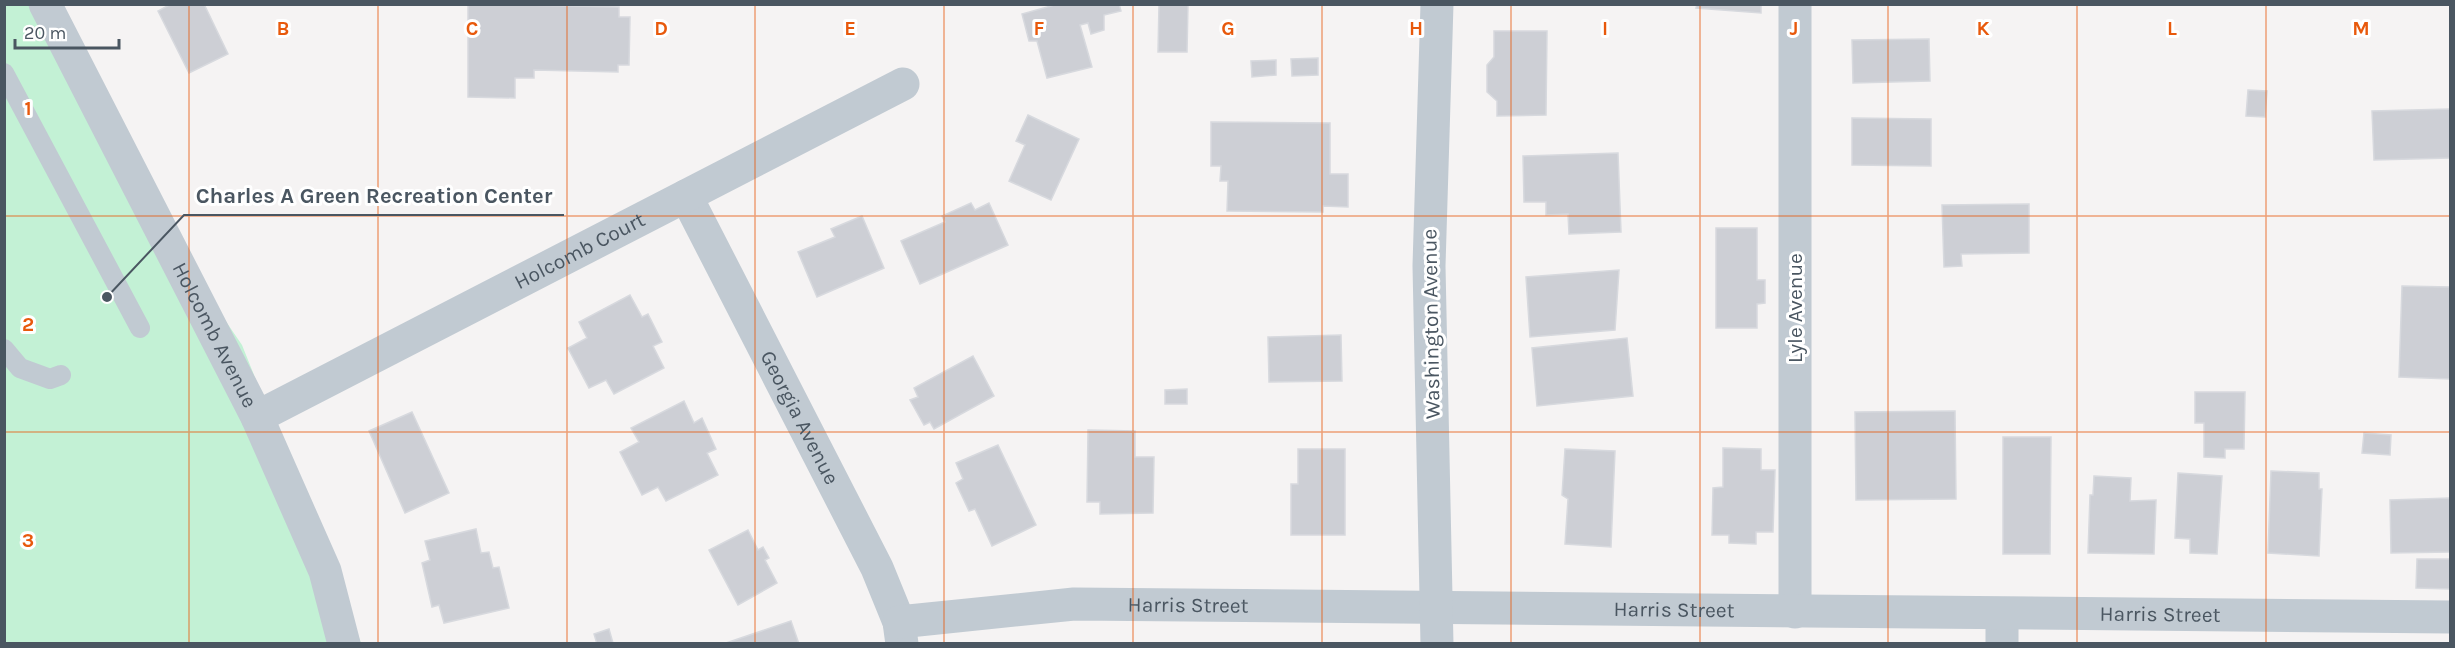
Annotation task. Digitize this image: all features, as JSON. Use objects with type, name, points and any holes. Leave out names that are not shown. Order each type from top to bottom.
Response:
[{"type":"street","name":"Holcomb Avenue","points":[[45,4],[257,417],[325,571],[344,644]]},
{"type":"street","name":"Washington Avenue","points":[[1437,4],[1429,266],[1437,644]]},
{"type":"street","name":"Lyle Avenue","points":[[1795,4],[1795,612]]},
{"type":"street","name":"Holcomb Court","points":[[257,417],[903,84]]},
{"type":"street","name":"Georgia Avenue","points":[[686,196],[877,568],[900,633]]},
{"type":"street","name":"Harris Street","points":[[900,633],[1074,604],[1795,612],[2002,629],[2451,617]]},
{"type":"lane","points":[[4,73],[140,328]]},
{"type":"lane","points":[[4,349],[20,368],[50,379],[61,375]]},
{"type":"green space","points":[[4,5],[30,5],[104,143],[242,345],[361,643],[5,643]]},
{"type":"building","points":[[171,4],[204,4],[228,54],[189,73],[158,11]]},
{"type":"building","points":[[468,4],[619,7],[619,17],[630,17],[629,65],[618,65],[618,72],[534,70],[534,78],[515,78],[515,98],[468,97]]},
{"type":"building","points":[[1058,4],[1119,4],[1121,11],[1104,15],[1104,30],[1091,34],[1088,23],[1080,25],[1092,67],[1047,78],[1037,41],[1029,41],[1022,14]]},
{"type":"building","points":[[1159,4],[1188,4],[1187,52],[1158,52]]},
{"type":"building","points":[[1697,4],[1761,4],[1761,13],[1696,8]]},
{"type":"building","points":[[1494,31],[1547,31],[1546,115],[1497,116],[1497,101],[1487,92],[1487,65],[1494,57]]},
{"type":"building","points":[[1929,39],[1930,81],[1853,83],[1852,40]]},
{"type":"building","points":[[1318,58],[1318,75],[1292,76],[1291,59]]},
{"type":"building","points":[[1276,60],[1276,75],[1252,77],[1251,61]]},
{"type":"building","points":[[2248,90],[2267,91],[2265,117],[2246,116]]},
{"type":"building","points":[[2450,109],[2450,158],[2374,160],[2372,111]]},
{"type":"building","points":[[1028,115],[1079,139],[1051,200],[1009,181],[1025,145],[1016,141]]},
{"type":"building","points":[[1852,118],[1931,119],[1931,166],[1852,165]]},
{"type":"building","points":[[1211,122],[1330,123],[1330,174],[1348,174],[1348,207],[1323,206],[1323,212],[1227,211],[1228,181],[1220,181],[1221,166],[1211,166]]},
{"type":"building","points":[[1618,153],[1621,232],[1569,234],[1568,214],[1546,215],[1546,202],[1524,202],[1523,156]]},
{"type":"building","points":[[971,203],[975,210],[989,203],[1008,245],[920,284],[901,241],[945,222],[942,216]]},
{"type":"building","points":[[2029,204],[2029,253],[1961,254],[1962,266],[1944,267],[1942,205]]},
{"type":"building","points":[[862,216],[884,268],[817,297],[798,252],[835,237],[831,229]]},
{"type":"building","points":[[1716,228],[1757,228],[1757,280],[1765,280],[1765,303],[1757,304],[1757,328],[1716,328]]},
{"type":"building","points":[[1619,270],[1615,330],[1530,337],[1526,277]]},
{"type":"building","points":[[2402,286],[2450,287],[2450,379],[2399,377]]},
{"type":"building","points":[[630,295],[642,317],[648,314],[662,342],[653,346],[664,368],[614,394],[606,380],[589,388],[568,348],[587,338],[579,322]]},
{"type":"building","points":[[1341,335],[1342,381],[1269,382],[1268,337]]},
{"type":"building","points":[[1627,338],[1633,396],[1537,406],[1532,348]]},
{"type":"building","points":[[973,356],[994,396],[934,429],[930,422],[924,425],[910,400],[918,397],[914,388]]},
{"type":"building","points":[[1187,389],[1187,404],[1165,404],[1165,390]]},
{"type":"building","points":[[2195,392],[2245,392],[2244,449],[2225,449],[2225,458],[2204,457],[2204,423],[2195,423]]},
{"type":"building","points":[[684,401],[694,423],[702,418],[716,449],[707,453],[718,475],[666,501],[658,487],[642,495],[620,452],[639,442],[631,428]]},
{"type":"building","points":[[1955,411],[1956,499],[1856,500],[1855,412]]},
{"type":"building","points":[[412,412],[449,493],[405,513],[369,431]]},
{"type":"building","points":[[1088,430],[1135,431],[1135,457],[1154,457],[1153,513],[1100,514],[1100,502],[1087,502]]},
{"type":"building","points":[[2364,433],[2391,435],[2390,455],[2362,453]]},
{"type":"building","points":[[2003,437],[2051,437],[2050,554],[2003,554]]},
{"type":"building","points":[[998,445],[1036,525],[992,546],[975,509],[969,511],[956,483],[963,479],[956,463]]},
{"type":"building","points":[[1723,448],[1761,449],[1761,470],[1775,470],[1773,532],[1756,532],[1756,544],[1729,543],[1729,535],[1712,535],[1713,488],[1723,487]]},
{"type":"building","points":[[1298,449],[1345,449],[1345,535],[1291,535],[1291,484],[1298,484]]},
{"type":"building","points":[[1565,449],[1615,451],[1611,547],[1565,544],[1568,499],[1562,495]]},
{"type":"building","points":[[2271,471],[2319,473],[2319,489],[2322,489],[2319,556],[2268,553]]},
{"type":"building","points":[[2178,473],[2222,476],[2217,554],[2190,553],[2190,539],[2175,538]]},
{"type":"building","points":[[2094,476],[2131,478],[2130,501],[2156,500],[2154,554],[2088,553],[2090,495],[2093,495]]},
{"type":"building","points":[[2450,498],[2450,552],[2391,553],[2390,500]]},
{"type":"building","points":[[476,529],[481,553],[489,552],[493,568],[499,567],[509,608],[444,623],[439,605],[432,607],[422,563],[430,560],[425,541]]},
{"type":"building","points":[[748,530],[758,550],[763,547],[769,558],[765,560],[777,583],[738,605],[709,550]]},
{"type":"building","points":[[2417,559],[2450,559],[2450,589],[2416,588]]},
{"type":"building","points":[[791,621],[799,644],[723,644]]},
{"type":"building","points":[[609,629],[613,643],[597,644],[594,634]]},
{"type":"place","name":"Charles A Green Recreation Center","points":[[107,297]]}]
